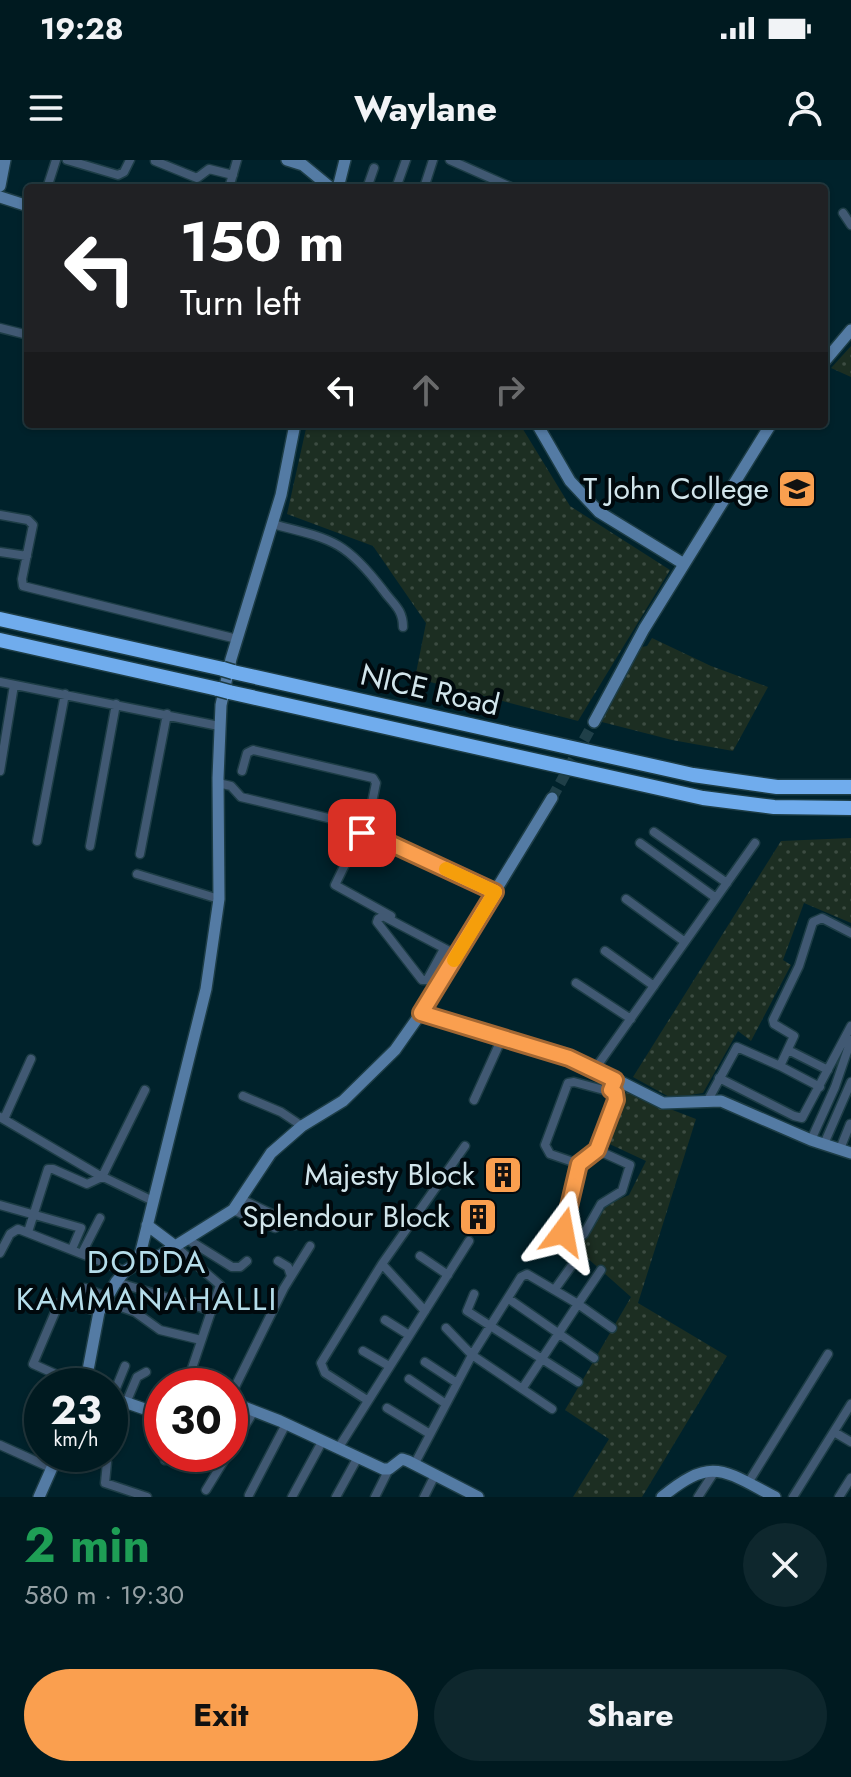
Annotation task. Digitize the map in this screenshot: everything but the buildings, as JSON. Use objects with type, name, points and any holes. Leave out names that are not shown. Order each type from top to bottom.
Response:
[{"type":"highway","name":"NICE Road","points":[[0,619],[693,775],[777,787],[851,787]]},
{"type":"highway","name":"NICE Road","points":[[0,640],[703,798],[774,807],[851,808]]},
{"type":"street","points":[[0,186],[5,160]]},
{"type":"street","points":[[48,184],[56,160]]},
{"type":"street","points":[[67,160],[118,175],[124,172],[130,160]]},
{"type":"street","points":[[230,184],[237,160]]},
{"type":"street","points":[[287,160],[303,165],[326,184]]},
{"type":"street","points":[[339,184],[345,160]]},
{"type":"street","points":[[397,184],[406,160]]},
{"type":"street","points":[[425,184],[433,160]]},
{"type":"street","points":[[450,160],[504,184]]},
{"type":"street","points":[[155,161],[197,178],[209,169],[233,175]]},
{"type":"street","points":[[368,184],[374,168]]},
{"type":"street","points":[[0,197],[24,205]]},
{"type":"street","points":[[843,213],[851,225]]},
{"type":"street","points":[[0,328],[24,334]]},
{"type":"street","points":[[828,357],[851,330]]},
{"type":"street","points":[[138,1263],[206,989],[219,899],[221,705],[237,639],[281,495],[294,428]]},
{"type":"street","points":[[539,428],[570,481],[599,512],[684,564]]},
{"type":"street","points":[[594,722],[644,629],[769,428]]},
{"type":"street","points":[[0,515],[28,520],[33,525],[22,583],[27,588],[237,639]]},
{"type":"street","points":[[272,524],[328,539],[356,557],[401,611],[403,627]]},
{"type":"street","points":[[0,552],[27,556]]},
{"type":"street","points":[[0,682],[219,726]]},
{"type":"street","points":[[0,771],[14,685]]},
{"type":"street","points":[[37,841],[65,694]]},
{"type":"street","points":[[90,846],[116,704]]},
{"type":"street","points":[[140,854],[167,714]]},
{"type":"street","points":[[218,783],[231,786],[241,797],[361,826],[368,822],[376,783],[373,778],[253,750],[247,753],[242,771]]},
{"type":"street","points":[[88,1368],[103,1303],[125,1271],[161,1255],[233,1210],[271,1153],[302,1126],[343,1101],[395,1050],[421,1013],[552,798]]},
{"type":"street","points":[[654,832],[727,883]]},
{"type":"street","points":[[360,835],[368,833],[495,892]]},
{"type":"street","points":[[640,843],[716,898]]},
{"type":"street","points":[[595,1069],[755,843]]},
{"type":"street","points":[[352,850],[335,882],[337,888],[458,953]]},
{"type":"street","points":[[137,874],[219,899]]},
{"type":"street","points":[[626,899],[685,942]]},
{"type":"street","points":[[444,949],[427,980],[422,980],[377,922],[378,919],[383,916],[444,949],[458,953]]},
{"type":"street","points":[[780,1066],[794,1036],[773,1021],[799,966],[813,922],[822,918],[851,933]]},
{"type":"street","points":[[605,951],[654,986]]},
{"type":"street","points":[[576,983],[631,1019]]},
{"type":"street","points":[[421,1013],[569,1058],[595,1069],[616,1086],[617,1098],[597,1150],[579,1164],[563,1232],[573,1240],[581,1238],[601,1204],[622,1191],[630,1165],[597,1150]]},
{"type":"street","points":[[719,1078],[802,1118],[851,1026]]},
{"type":"street","points":[[474,1100],[502,1038]]},
{"type":"street","points":[[811,1140],[835,1087],[851,1040]]},
{"type":"street","points":[[708,1100],[739,1046],[820,1087]]},
{"type":"street","points":[[788,1050],[828,1070]]},
{"type":"street","points":[[31,1059],[2,1118],[102,1177],[153,1201]]},
{"type":"street","points":[[579,1164],[550,1154],[545,1145],[568,1083],[574,1082],[616,1086],[663,1103],[721,1101],[811,1140],[845,1151],[851,1123]]},
{"type":"street","points":[[824,1144],[851,1082]]},
{"type":"street","points":[[721,1101],[730,1084]]},
{"type":"street","points":[[28,1232],[48,1169],[87,1184],[102,1177],[145,1090]]},
{"type":"street","points":[[243,1096],[281,1112],[302,1126]]},
{"type":"street","points":[[367,1400],[325,1373],[321,1363],[382,1264],[465,1146]]},
{"type":"street","points":[[241,1199],[295,1225]]},
{"type":"street","points":[[0,1205],[81,1228],[72,1249]]},
{"type":"street","points":[[233,1210],[275,1228]]},
{"type":"street","points":[[82,1253],[100,1218]]},
{"type":"street","points":[[147,1225],[220,1285],[192,1368]]},
{"type":"street","points":[[0,1253],[14,1231],[28,1232],[125,1271]]},
{"type":"street","points":[[187,1239],[232,1267],[240,1267],[247,1261]]},
{"type":"street","points":[[339,1447],[469,1241]]},
{"type":"street","points":[[245,1368],[291,1276],[310,1246]]},
{"type":"street","points":[[555,1289],[580,1254]]},
{"type":"street","points":[[420,1256],[448,1275]]},
{"type":"street","points":[[278,1261],[288,1267],[291,1276]]},
{"type":"street","points":[[382,1264],[425,1311]]},
{"type":"street","points":[[522,1389],[601,1270]]},
{"type":"street","points":[[414,1465],[472,1355],[525,1274],[555,1289],[612,1328]]},
{"type":"street","points":[[116,1282],[212,1311]]},
{"type":"street","points":[[85,1288],[103,1303]]},
{"type":"street","points":[[474,1294],[467,1311],[578,1382]]},
{"type":"street","points":[[509,1299],[594,1358]]},
{"type":"street","points":[[42,1368],[33,1364],[59,1303],[103,1303],[135,1312],[160,1330],[201,1340]]},
{"type":"street","points":[[385,1320],[409,1335]]},
{"type":"street","points":[[446,1328],[472,1355],[552,1409]]},
{"type":"street","points":[[363,1351],[389,1366]]},
{"type":"street","points":[[751,1489],[828,1354]]},
{"type":"street","points":[[425,1362],[457,1383]]},
{"type":"street","points":[[128,1398],[137,1377],[144,1373]]},
{"type":"street","points":[[409,1379],[446,1404]]},
{"type":"street","points":[[793,1497],[851,1404]]},
{"type":"street","points":[[387,1408],[430,1434]]},
{"type":"street","points":[[248,1409],[389,1469]]},
{"type":"street","points":[[248,1421],[254,1411]]},
{"type":"street","points":[[249,1495],[286,1424]]},
{"type":"street","points":[[834,1432],[851,1442]]},
{"type":"street","points":[[292,1497],[323,1440]]},
{"type":"street","points":[[0,1445],[24,1456]]},
{"type":"street","points":[[336,1497],[358,1457]]},
{"type":"street","points":[[375,1497],[389,1469],[402,1459],[478,1497]]},
{"type":"street","points":[[698,1497],[715,1470]]},
{"type":"street","points":[[662,1497],[697,1473],[715,1470],[751,1489],[775,1497]]},
{"type":"street","points":[[39,1497],[49,1472]]},
{"type":"street","points":[[106,1472],[105,1483],[147,1497]]},
{"type":"street","points":[[206,1490],[217,1472]]},
{"type":"street","points":[[424,1497],[435,1475]]},
{"type":"street","points":[[839,1497],[851,1478]]},
{"type":"green space","points":[[851,346],[851,377],[831,368]]},
{"type":"green space","points":[[306,428],[522,428],[570,506],[670,570],[578,721],[415,678],[426,623],[373,546],[287,514]]},
{"type":"green space","points":[[652,638],[711,666],[768,687],[733,751],[672,740],[598,721],[636,648],[647,646]]},
{"type":"green space","points":[[851,838],[851,923],[804,903],[783,960],[791,965],[751,1041],[738,1031],[703,1093],[671,1098],[633,1077],[781,841]]},
{"type":"green space","points":[[626,1092],[696,1119],[638,1303],[727,1356],[642,1497],[573,1497],[609,1439],[565,1410],[631,1297],[576,1248],[608,1204],[629,1195],[646,1161],[603,1141]]},
{"type":"tunnel","points":[[552,798],[594,722]]},
{"type":"slow traffic","points":[[446,869],[495,892],[454,960]]},
{"type":"place","name":"T John College","points":[[797,489]]},
{"type":"place","name":"Majesty Block","points":[[503,1175]]},
{"type":"place","name":"Splendour Block","points":[[478,1217]]},
{"type":"district","name":"DODDA KAMMANAHALLI","points":[[147,1280]]},
{"type":"route","points":[[362,833],[368,833],[495,892],[421,1013],[569,1058],[615,1080],[611,1090],[617,1098],[597,1150],[579,1164],[563,1232]]}]
